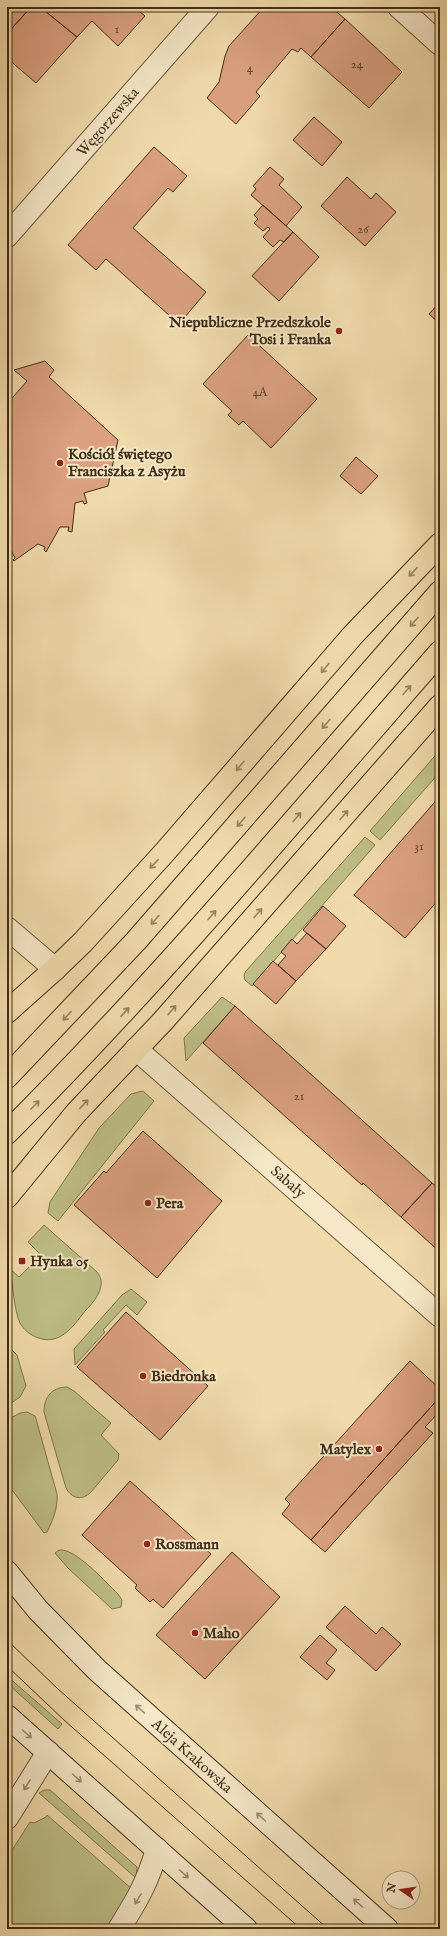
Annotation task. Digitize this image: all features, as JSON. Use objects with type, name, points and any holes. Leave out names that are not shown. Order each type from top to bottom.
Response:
[{"type":"main road","points":[[7,1012],[55,969],[164,853],[353,636],[440,544]]},
{"type":"main road","points":[[7,1077],[136,941],[440,592]]},
{"type":"main road","points":[[7,1133],[71,1069],[165,968],[440,652]]},
{"type":"main road","points":[[7,1197],[76,1113],[168,1015],[440,706]]},
{"type":"street","name":"Węgorzewska","points":[[7,236],[208,7]]},
{"type":"street","points":[[399,7],[440,44]]},
{"type":"street","points":[[7,928],[55,969]]},
{"type":"street","name":"Sabały","points":[[136,1049],[440,1316]]},
{"type":"street","name":"Aleja Krakowska","points":[[7,1572],[38,1610],[97,1670],[387,1929]]},
{"type":"street","points":[[7,1716],[246,1929]]},
{"type":"street","points":[[7,1818],[48,1752]]},
{"type":"street","points":[[120,1929],[142,1892],[150,1874],[157,1850]]},
{"type":"green space","points":[[440,750],[440,772],[380,840],[370,831]]},
{"type":"green space","points":[[365,837],[375,845],[252,986],[245,980],[244,975],[246,971]]},
{"type":"green space","points":[[222,997],[235,1006],[186,1061],[184,1038]]},
{"type":"green space","points":[[143,1091],[154,1101],[58,1221],[48,1213],[50,1202],[99,1128],[131,1094]]},
{"type":"green space","points":[[44,1225],[97,1272],[101,1282],[100,1290],[93,1303],[76,1323],[65,1334],[52,1339],[44,1339],[33,1336],[25,1330],[20,1323],[15,1304],[10,1269],[19,1277],[41,1255],[28,1242]]},
{"type":"green space","points":[[131,1289],[147,1302],[137,1315],[126,1305],[103,1330],[105,1332],[75,1365],[74,1349],[122,1295]]},
{"type":"green space","points":[[7,1345],[17,1355],[26,1386],[20,1397],[7,1406]]},
{"type":"green space","points":[[67,1387],[74,1391],[111,1423],[101,1435],[119,1454],[118,1460],[91,1492],[81,1498],[71,1495],[66,1488],[44,1412],[47,1397],[57,1389]]},
{"type":"green space","points":[[27,1412],[35,1416],[57,1494],[55,1514],[47,1532],[44,1533],[7,1483],[7,1420],[20,1413]]},
{"type":"green space","points":[[59,1550],[74,1554],[90,1567],[118,1594],[122,1600],[121,1607],[112,1609],[68,1568],[55,1553]]},
{"type":"green space","points":[[7,1676],[62,1724],[58,1729],[7,1683]]},
{"type":"green space","points":[[44,1790],[50,1790],[137,1867],[136,1878],[39,1793]]},
{"type":"green space","points":[[47,1815],[132,1889],[108,1929],[7,1929],[7,1858],[30,1822],[34,1823]]},
{"type":"building","points":[[7,7],[31,7],[12,28],[7,24]]},
{"type":"building","points":[[31,7],[40,7],[77,37],[36,83],[7,58],[7,34]]},
{"type":"building","points":[[40,7],[144,7],[140,12],[145,16],[118,46],[92,21],[77,37]]},
{"type":"building","points":[[264,7],[331,7],[345,19],[311,57],[301,48],[298,52],[292,49],[256,92],[260,96],[236,124],[207,98],[219,82],[229,46]]},
{"type":"building","points":[[345,19],[402,72],[369,108],[311,57]]},
{"type":"building","points":[[314,117],[342,142],[322,166],[293,140]]},
{"type":"building","points":[[154,147],[187,176],[173,192],[168,188],[133,228],[206,292],[179,324],[106,259],[96,270],[68,245]]},
{"type":"building","points":[[270,167],[284,179],[279,185],[302,207],[286,226],[251,195],[256,189],[253,186]]},
{"type":"building","points":[[347,177],[371,199],[376,193],[396,212],[365,246],[321,206]]},
{"type":"building","points":[[263,205],[293,232],[284,242],[280,240],[273,247],[263,237],[270,229],[268,227],[263,231],[254,223],[258,219],[254,215]]},
{"type":"building","points":[[293,232],[319,257],[279,301],[252,276]]},
{"type":"building","points":[[440,302],[440,324],[429,314]]},
{"type":"building","points":[[248,335],[317,399],[271,448],[243,421],[239,425],[228,415],[232,411],[203,384]]},
{"type":"building","name":"Kościół świętego Franciszka z Asyżu","points":[[45,361],[54,370],[49,377],[118,440],[108,486],[84,493],[87,503],[84,504],[83,501],[75,503],[72,532],[68,531],[69,527],[60,527],[46,552],[44,550],[45,547],[38,544],[14,561],[13,560],[15,558],[11,550],[7,553],[7,404],[27,381],[14,370]]},
{"type":"building","points":[[356,457],[378,476],[361,494],[340,476]]},
{"type":"building","points":[[440,796],[440,898],[405,938],[354,895]]},
{"type":"building","points":[[323,906],[346,926],[326,949],[303,930]]},
{"type":"building","points":[[307,933],[326,949],[296,981],[278,965],[286,956],[281,952],[292,939],[297,944]]},
{"type":"building","points":[[273,961],[296,981],[276,1004],[253,984]]},
{"type":"building","points":[[235,1006],[432,1183],[401,1217],[363,1183],[362,1185],[203,1043]]},
{"type":"building","name":"Pera","points":[[143,1131],[222,1201],[157,1278],[74,1205],[104,1171],[106,1173]]},
{"type":"building","points":[[432,1183],[440,1189],[440,1252],[401,1217]]},
{"type":"building","name":"Biedronka","points":[[126,1312],[208,1386],[160,1440],[77,1367]]},
{"type":"building","points":[[410,1361],[440,1389],[440,1397],[311,1540],[282,1514],[290,1504],[285,1499]]},
{"type":"building","points":[[440,1397],[440,1411],[425,1427],[433,1433],[325,1552],[311,1540]]},
{"type":"building","name":"Rossmann","points":[[130,1481],[211,1554],[163,1608],[153,1599],[150,1602],[135,1588],[137,1585],[82,1535]]},
{"type":"building","points":[[232,1552],[280,1597],[205,1679],[156,1635]]},
{"type":"building","points":[[345,1606],[376,1634],[382,1627],[401,1644],[376,1671],[326,1627]]},
{"type":"building","points":[[320,1635],[337,1650],[326,1663],[335,1670],[327,1680],[300,1657]]},
{"type":"tram line","points":[[7,1640],[58,1689],[328,1929]]},
{"type":"tram line","points":[[7,1666],[64,1720],[301,1929]]},
{"type":"place","name":"Niepubliczne Przedszkole Tosi i Franka","points":[[339,331]]},
{"type":"place","name":"Kościół świętego Franciszka z Asyżu","points":[[60,463]]},
{"type":"place","name":"Pera","points":[[148,1203]]},
{"type":"place","name":"Hynka 05","points":[[22,1261]]},
{"type":"place","name":"Biedronka","points":[[143,1376]]},
{"type":"place","name":"Matylex","points":[[379,1449]]},
{"type":"place","name":"Rossmann","points":[[147,1544]]},
{"type":"place","name":"Maho","points":[[195,1633]]}]
